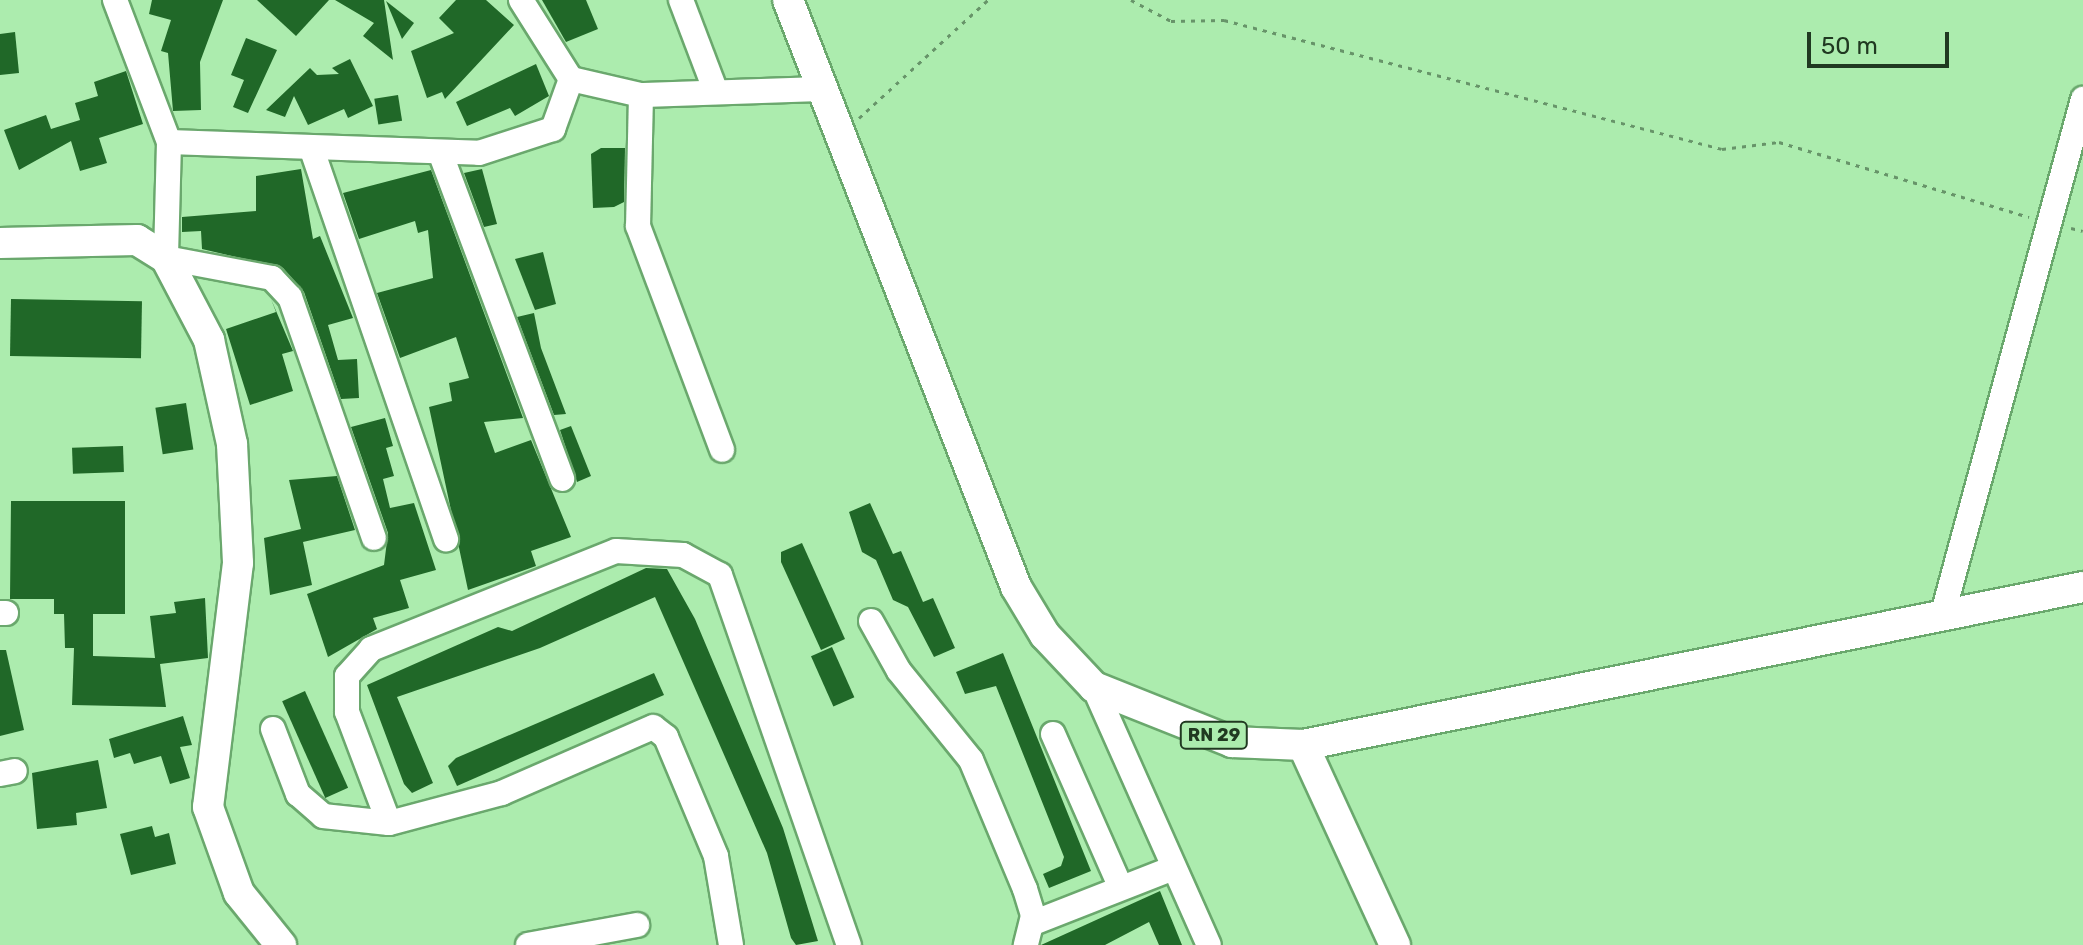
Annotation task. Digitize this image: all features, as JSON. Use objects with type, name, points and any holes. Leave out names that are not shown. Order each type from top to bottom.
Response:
[{"type":"main road","name":"RN 29","points":[[788,0],[1016,587],[1045,635],[1094,687],[1232,742],[1303,745],[2083,587]]},
{"type":"main road","points":[[0,243],[100,236],[137,240],[166,258],[209,340],[232,444],[238,563],[208,807],[239,893],[281,945]]},
{"type":"main road","points":[[1303,745],[1395,945]]},
{"type":"street","points":[[115,0],[169,142],[166,258],[272,278],[290,297],[374,538]]},
{"type":"street","points":[[521,0],[571,79],[641,95],[823,89]]},
{"type":"street","points":[[681,0],[716,92]]},
{"type":"street","points":[[169,142],[479,153],[553,129],[571,79]]},
{"type":"street","points":[[641,95],[638,226],[722,450]]},
{"type":"street","points":[[1943,613],[2083,99]]},
{"type":"street","points":[[311,147],[446,539]]},
{"type":"street","points":[[440,152],[562,479]]},
{"type":"street","points":[[389,823],[347,712],[347,676],[371,649],[616,551],[683,555],[720,575],[849,945]]},
{"type":"street","points":[[871,621],[899,671],[971,760],[1030,934],[1121,888],[1173,868]]},
{"type":"street","points":[[1094,687],[1209,945]]},
{"type":"street","points":[[273,729],[298,794],[323,816],[389,823],[502,793],[653,727],[666,737],[716,856],[731,945]]},
{"type":"street","points":[[1053,734],[1121,888]]},
{"type":"street","points":[[528,945],[637,925]]},
{"type":"path","points":[[841,134],[988,0]]},
{"type":"path","points":[[1131,0],[1171,21],[1224,20],[1722,149],[1779,142],[2048,223]]},
{"type":"building","points":[[152,0],[223,0],[200,62],[201,110],[173,111],[168,53],[161,51],[171,20],[149,14]]},
{"type":"building","points":[[257,0],[329,0],[296,36]]},
{"type":"building","points":[[335,0],[384,0],[393,60],[363,36],[374,23]]},
{"type":"building","points":[[456,0],[486,0],[514,25],[445,99],[442,92],[427,98],[411,51],[454,33],[439,18]]},
{"type":"building","points":[[542,0],[586,0],[598,29],[566,42]]},
{"type":"building","points":[[386,1],[414,23],[402,39]]},
{"type":"building","points":[[15,32],[19,73],[0,75],[0,34]]},
{"type":"building","points":[[246,38],[277,50],[248,113],[233,107],[244,80],[231,75]]},
{"type":"building","points":[[350,59],[373,106],[348,118],[344,109],[308,125],[294,96],[285,117],[266,110],[310,68],[317,75],[339,74],[332,68]]},
{"type":"building","points":[[536,64],[549,96],[515,116],[510,108],[467,126],[456,102]]},
{"type":"building","points":[[126,71],[143,124],[99,138],[107,163],[80,171],[71,141],[19,170],[4,130],[46,115],[51,129],[80,120],[75,103],[98,96],[94,82]]},
{"type":"building","points":[[398,95],[402,121],[378,124],[374,99]]},
{"type":"building","points":[[601,148],[625,148],[624,202],[614,207],[593,208],[591,154]]},
{"type":"building","points":[[301,169],[313,239],[320,236],[353,318],[328,325],[338,360],[357,359],[359,398],[341,399],[304,292],[283,268],[202,249],[201,231],[182,232],[182,217],[256,211],[256,176]]},
{"type":"building","points":[[482,169],[497,224],[484,227],[464,173]]},
{"type":"building","points":[[431,170],[523,418],[484,422],[495,453],[531,440],[571,537],[531,551],[536,566],[468,590],[429,407],[452,401],[449,383],[469,378],[456,337],[400,358],[377,293],[433,278],[428,230],[418,233],[415,221],[359,239],[343,193]]},
{"type":"building","points":[[543,252],[556,304],[535,310],[515,259]]},
{"type":"building","points":[[11,299],[142,301],[141,358],[10,356]]},
{"type":"building","points":[[271,299],[293,351],[282,354],[293,391],[250,405],[226,329],[276,312]]},
{"type":"building","points":[[534,313],[541,348],[566,414],[554,415],[517,317]]},
{"type":"building","points":[[186,403],[193,449],[163,454],[155,408]]},
{"type":"building","points":[[385,418],[393,446],[386,448],[394,476],[383,479],[390,508],[414,503],[436,570],[400,580],[409,608],[373,618],[377,629],[328,657],[307,594],[384,565],[388,533],[351,427]]},
{"type":"building","points":[[571,426],[591,476],[577,482],[560,430]]},
{"type":"building","points":[[123,446],[124,472],[73,474],[72,448]]},
{"type":"building","points":[[337,476],[355,530],[303,542],[312,585],[270,595],[264,538],[301,529],[289,480]]},
{"type":"building","points":[[11,501],[125,501],[125,614],[93,614],[93,656],[155,658],[150,616],[176,613],[174,602],[205,598],[208,658],[160,664],[166,707],[72,705],[74,648],[65,648],[64,614],[54,614],[54,599],[10,599]]},
{"type":"building","points":[[870,503],[893,554],[901,551],[923,602],[933,598],[955,648],[934,657],[908,607],[893,600],[876,560],[862,552],[849,512]]},
{"type":"building","points":[[802,543],[845,639],[821,650],[781,562],[781,552]]},
{"type":"building","points":[[646,568],[667,569],[695,619],[783,828],[818,941],[796,945],[791,938],[767,853],[655,597],[540,648],[397,697],[433,783],[412,793],[404,784],[367,685],[498,627],[512,631]]},
{"type":"building","points":[[832,647],[854,697],[833,707],[811,656]]},
{"type":"building","points":[[0,650],[6,650],[24,730],[0,736]]},
{"type":"building","points":[[1003,653],[1091,871],[1049,888],[1043,874],[1061,866],[1064,857],[996,686],[965,694],[956,672]]},
{"type":"building","points":[[654,673],[664,695],[457,786],[448,766],[456,758]]},
{"type":"building","points":[[305,691],[348,788],[325,798],[282,701]]},
{"type":"building","points":[[183,716],[192,745],[180,747],[190,778],[170,784],[161,756],[134,764],[130,753],[114,758],[109,739]]},
{"type":"building","points":[[98,760],[107,808],[76,813],[77,825],[37,829],[32,773]]},
{"type":"building","points":[[152,826],[155,837],[169,833],[176,864],[131,875],[120,834]]},
{"type":"building","points":[[1160,891],[1182,945],[1159,945],[1149,922],[1105,945],[1041,945]]}]
